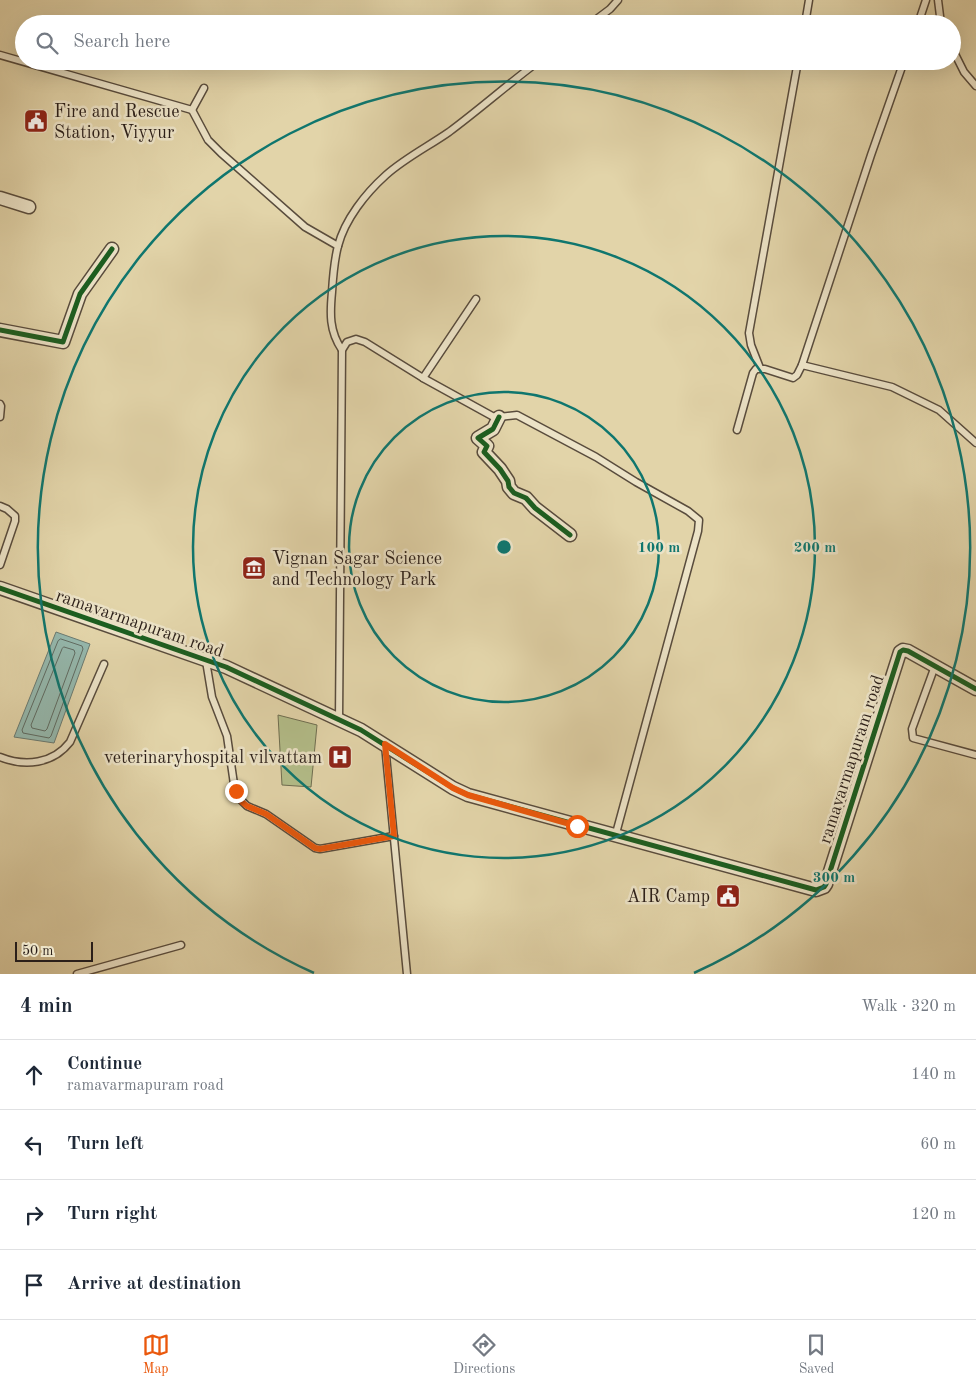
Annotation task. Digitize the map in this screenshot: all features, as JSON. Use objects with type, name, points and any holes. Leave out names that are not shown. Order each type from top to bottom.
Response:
[{"type":"street","points":[[0,198],[29,207]]},
{"type":"street","points":[[0,330],[63,342],[80,294],[112,249]]},
{"type":"street","points":[[499,417],[493,429],[478,438],[487,446],[484,452],[500,469],[514,494],[526,498],[535,508],[570,535]]},
{"type":"street","name":"ramavarmapuram road","points":[[0,588],[226,668],[339,720],[385,744],[453,788],[468,795],[615,837],[676,851],[816,890],[824,887],[826,884],[899,654],[904,650],[908,651],[976,689]]},
{"type":"lane","points":[[602,15],[618,0]]},
{"type":"lane","points":[[806,15],[809,0]]},
{"type":"lane","points":[[921,15],[926,0]]},
{"type":"lane","points":[[938,0],[940,15]]},
{"type":"lane","points":[[0,55],[15,59]]},
{"type":"lane","points":[[961,66],[976,86]]},
{"type":"lane","points":[[52,70],[192,110],[208,140],[221,153],[305,227],[338,246]]},
{"type":"lane","points":[[339,720],[342,350],[332,333],[331,308],[333,267],[338,246],[344,230],[361,202],[386,175],[449,132],[527,70]]},
{"type":"lane","points":[[760,368],[751,345],[749,333],[796,70]]},
{"type":"lane","points":[[737,430],[753,373],[756,369],[760,368],[793,378],[797,375],[802,365],[901,70]]},
{"type":"lane","points":[[192,110],[204,88]]},
{"type":"lane","points":[[423,378],[476,299]]},
{"type":"lane","points":[[342,350],[347,342],[356,340],[365,342],[423,378],[492,416],[517,415],[596,457],[688,511],[698,520],[698,531],[615,837]]},
{"type":"lane","points":[[802,365],[892,387],[939,410],[976,443]]},
{"type":"lane","points":[[0,404],[0,417]]},
{"type":"lane","points":[[0,506],[12,512],[15,516],[15,521],[0,565]]},
{"type":"lane","points":[[206,660],[212,696],[228,736],[236,791],[242,802],[266,814],[315,848],[320,849],[394,836]]},
{"type":"lane","points":[[0,756],[10,761],[24,763],[38,761],[63,751],[70,742],[104,664]]},
{"type":"lane","points":[[935,666],[912,728],[913,738],[976,755]]},
{"type":"lane","points":[[385,744],[407,974]]},
{"type":"lane","points":[[77,974],[181,945]]},
{"type":"green space","points":[[278,715],[317,725],[311,787],[282,785]]},
{"type":"water","points":[[56,632],[90,644],[54,743],[14,737]]},
{"type":"cycle path","points":[[0,330],[63,342],[80,294],[112,249]]},
{"type":"cycle path","points":[[499,417],[493,429],[478,438],[487,446],[484,452],[500,469],[514,493],[526,498],[535,508],[570,535]]},
{"type":"cycle path","points":[[0,588],[226,667],[361,730],[453,788],[468,795],[816,890],[824,887],[826,884],[900,652],[903,650],[908,651],[976,689]]},
{"type":"place","name":"Fire and Rescue Station, Viyyur","points":[[36,121]]},
{"type":"place","name":"Vignan Sagar Science and Technology Park","points":[[254,568]]},
{"type":"place","name":"veterinaryhospital vilvattam","points":[[340,757]]},
{"type":"place","name":"AIR Camp","points":[[728,896]]},
{"type":"route","points":[[236,791],[238,797],[247,806],[266,814],[315,848],[326,849],[394,836],[385,744],[453,788],[468,795],[577,826]]}]
